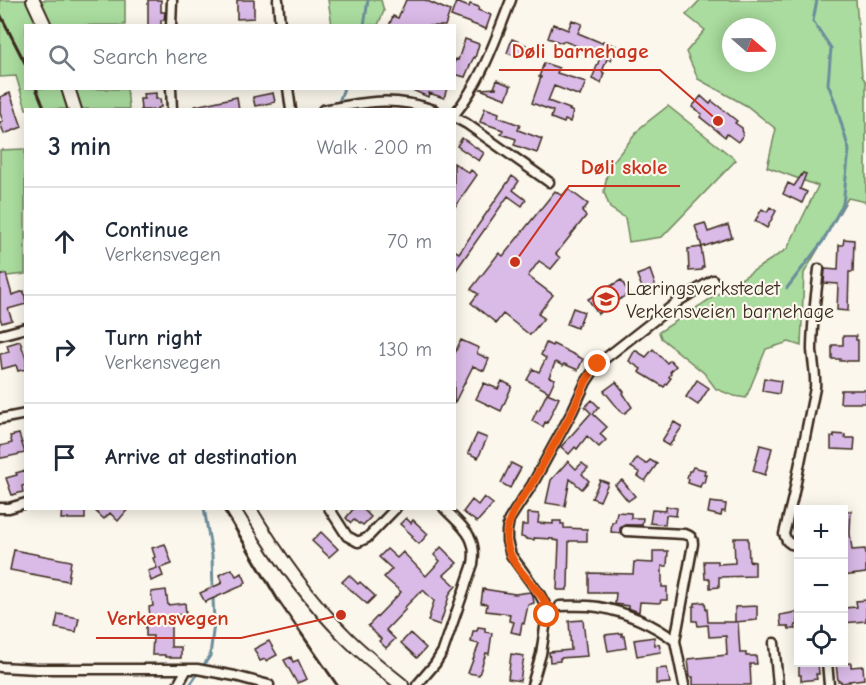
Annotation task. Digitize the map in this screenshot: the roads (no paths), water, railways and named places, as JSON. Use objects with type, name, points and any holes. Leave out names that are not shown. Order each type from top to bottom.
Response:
[{"type":"main road","points":[[33,0],[44,24]]},
{"type":"main road","points":[[69,90],[74,108]]},
{"type":"main road","points":[[250,510],[287,567],[313,601],[343,634],[376,665],[402,685]]},
{"type":"street","points":[[171,24],[172,0]]},
{"type":"street","points":[[278,0],[280,24]]},
{"type":"street","points":[[456,113],[477,82],[511,0]]},
{"type":"street","points":[[171,90],[172,108]]},
{"type":"street","points":[[288,90],[291,108]]},
{"type":"street","points":[[334,108],[378,100],[410,102],[428,108]]},
{"type":"street","points":[[456,117],[549,182]]},
{"type":"street","points":[[794,544],[787,541],[784,534],[815,388],[816,378],[812,351],[819,269]]},
{"type":"street","points":[[532,685],[541,654],[547,615],[546,606],[540,594],[511,555],[507,541],[509,520],[532,485],[572,412],[591,371],[680,300],[713,280]]},
{"type":"street","points":[[0,335],[24,329]]},
{"type":"street","points":[[0,419],[24,414]]},
{"type":"street","points":[[0,508],[24,504]]},
{"type":"street","points":[[330,510],[347,536],[358,542],[367,538],[394,510]]},
{"type":"street","points":[[417,685],[443,651],[475,556],[470,536],[446,510]]},
{"type":"street","points":[[626,531],[684,534],[693,538],[675,641],[684,685]]},
{"type":"street","points":[[560,606],[590,606],[611,610],[655,627],[675,641]]},
{"type":"street","points":[[774,643],[778,685]]},
{"type":"street","points":[[0,667],[187,669],[216,672],[269,685]]},
{"type":"street","points":[[828,667],[830,685]]},
{"type":"street","points":[[178,685],[187,669]]},
{"type":"waterway","points":[[364,24],[368,0]]},
{"type":"waterway","points":[[787,288],[823,241],[843,204],[849,150],[828,84],[831,48],[813,21],[817,0]]},
{"type":"waterway","points":[[338,105],[343,90]]},
{"type":"waterway","points":[[204,510],[212,555],[213,591]]},
{"type":"waterway","points":[[190,685],[210,656],[214,623],[213,597]]},
{"type":"railway","points":[[0,14],[24,61]]},
{"type":"railway","points":[[37,90],[44,108]]},
{"type":"railway","points":[[224,510],[278,600],[337,685]]},
{"type":"place","name":"Døli barnehage","points":[[718,121]]},
{"type":"place","name":"Døli skole","points":[[515,262]]},
{"type":"place","name":"Læringsverkstedet Verkensveien barnehage","points":[[606,299]]},
{"type":"place","name":"Verkensvegen","points":[[341,615]]}]
